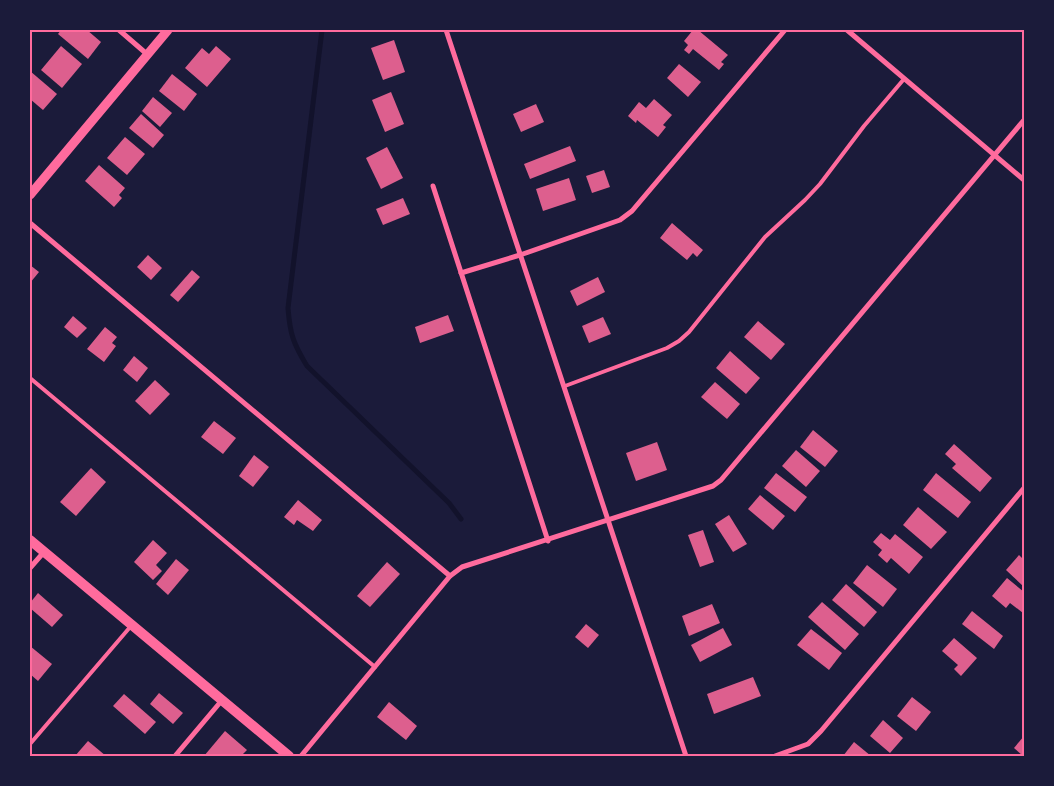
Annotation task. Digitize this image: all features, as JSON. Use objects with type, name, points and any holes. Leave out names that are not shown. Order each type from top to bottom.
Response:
[{"type":"main road","points":[[30,540],[223,699],[289,756]]},
{"type":"street","points":[[119,30],[148,55]]},
{"type":"street","points":[[30,194],[168,30]]},
{"type":"street","points":[[446,30],[686,756]]},
{"type":"street","points":[[461,273],[520,255],[620,220],[632,211],[785,30]]},
{"type":"street","points":[[848,30],[1024,180]]},
{"type":"street","points":[[301,756],[450,576],[462,568],[713,486],[721,480],[1024,120]]},
{"type":"street","points":[[433,186],[548,541]]},
{"type":"street","points":[[30,223],[450,576]]},
{"type":"street","points":[[776,756],[808,744],[821,731],[1024,488]]},
{"type":"street","points":[[30,568],[44,552]]},
{"type":"street","points":[[175,756],[223,699]]},
{"type":"lane","points":[[565,386],[667,348],[679,341],[765,237],[820,184],[864,126],[904,79]]},
{"type":"lane","points":[[30,378],[375,667]]},
{"type":"lane","points":[[30,744],[132,624]]},
{"type":"building","points":[[61,30],[87,30],[101,42],[88,59],[58,34]]},
{"type":"building","points":[[693,30],[698,30],[728,55],[721,62],[724,64],[719,70],[693,49],[689,54],[684,50],[688,45],[684,41]]},
{"type":"building","points":[[394,40],[405,72],[383,80],[371,48]]},
{"type":"building","points":[[61,46],[82,64],[62,88],[41,70]]},
{"type":"building","points":[[216,46],[231,59],[207,87],[185,68],[202,48],[209,54]]},
{"type":"building","points":[[679,64],[701,82],[688,97],[667,78]]},
{"type":"building","points":[[30,71],[57,94],[43,110],[30,99]]},
{"type":"building","points":[[172,74],[197,94],[184,111],[159,91]]},
{"type":"building","points":[[391,92],[404,124],[385,132],[372,100]]},
{"type":"building","points":[[153,97],[172,113],[160,127],[142,111]]},
{"type":"building","points":[[654,99],[672,115],[663,125],[666,127],[658,137],[637,120],[636,123],[628,116],[639,102],[646,108]]},
{"type":"building","points":[[536,104],[544,122],[521,132],[513,114]]},
{"type":"building","points":[[141,114],[164,135],[153,148],[129,128]]},
{"type":"building","points":[[125,137],[145,154],[127,175],[107,158]]},
{"type":"building","points":[[570,146],[576,161],[530,179],[524,164]]},
{"type":"building","points":[[387,147],[403,178],[381,189],[366,158]]},
{"type":"building","points":[[99,165],[125,188],[119,195],[122,198],[114,207],[85,181]]},
{"type":"building","points":[[604,170],[610,187],[592,193],[586,176]]},
{"type":"building","points":[[569,178],[576,200],[543,211],[536,189]]},
{"type":"building","points":[[403,198],[410,214],[383,225],[376,209]]},
{"type":"building","points":[[672,223],[703,250],[697,257],[693,253],[687,260],[660,238]]},
{"type":"building","points":[[148,255],[162,268],[151,280],[137,267]]},
{"type":"building","points":[[30,265],[39,272],[30,283]]},
{"type":"building","points":[[192,270],[200,277],[178,302],[170,295]]},
{"type":"building","points":[[598,277],[605,292],[577,306],[570,291]]},
{"type":"building","points":[[448,315],[454,331],[420,343],[415,327]]},
{"type":"building","points":[[73,316],[87,328],[77,338],[64,327]]},
{"type":"building","points":[[603,317],[611,334],[589,343],[582,326]]},
{"type":"building","points":[[758,321],[785,344],[771,360],[744,337]]},
{"type":"building","points":[[105,327],[117,337],[112,343],[116,346],[104,362],[87,349]]},
{"type":"building","points":[[730,351],[760,378],[746,394],[716,368]]},
{"type":"building","points":[[134,356],[148,368],[137,382],[123,370]]},
{"type":"building","points":[[155,380],[170,394],[150,415],[135,401]]},
{"type":"building","points":[[715,382],[740,404],[727,419],[701,397]]},
{"type":"building","points":[[214,421],[236,438],[223,454],[201,437]]},
{"type":"building","points":[[813,430],[838,451],[825,467],[800,447]]},
{"type":"building","points":[[657,442],[667,470],[636,481],[626,453]]},
{"type":"building","points":[[954,444],[992,478],[980,492],[952,468],[956,464],[945,454]]},
{"type":"building","points":[[796,450],[820,471],[806,487],[782,466]]},
{"type":"building","points":[[254,455],[269,467],[253,487],[239,476]]},
{"type":"building","points":[[91,468],[106,482],[76,516],[60,502]]},
{"type":"building","points":[[776,473],[807,497],[795,512],[764,488]]},
{"type":"building","points":[[936,473],[971,502],[958,518],[923,490]]},
{"type":"building","points":[[760,495],[785,516],[773,530],[748,509]]},
{"type":"building","points":[[298,500],[322,520],[313,531],[297,520],[294,525],[284,517]]},
{"type":"building","points":[[918,507],[947,532],[931,549],[903,525]]},
{"type":"building","points":[[729,515],[747,544],[733,552],[715,524]]},
{"type":"building","points":[[703,530],[714,562],[700,567],[688,535]]},
{"type":"building","points":[[881,533],[890,540],[895,534],[923,557],[909,574],[891,558],[887,563],[878,555],[882,550],[873,542]]},
{"type":"building","points":[[153,540],[167,553],[156,565],[162,571],[153,580],[134,562]]},
{"type":"building","points":[[1019,555],[1024,560],[1024,587],[1006,570]]},
{"type":"building","points":[[176,559],[189,570],[168,595],[156,584]]},
{"type":"building","points":[[387,562],[400,574],[370,607],[357,596]]},
{"type":"building","points":[[867,565],[897,589],[883,607],[853,583]]},
{"type":"building","points":[[1007,578],[1024,592],[1023,613],[1010,603],[1006,608],[992,596]]},
{"type":"building","points":[[846,584],[877,612],[864,627],[832,600]]},
{"type":"building","points":[[38,593],[63,615],[52,627],[30,608],[30,603]]},
{"type":"building","points":[[822,602],[859,634],[845,650],[808,617]]},
{"type":"building","points":[[712,604],[720,623],[689,636],[682,616]]},
{"type":"building","points":[[972,611],[1003,636],[994,649],[962,624]]},
{"type":"building","points":[[586,624],[599,635],[588,648],[575,637]]},
{"type":"building","points":[[723,628],[732,645],[700,662],[691,645]]},
{"type":"building","points":[[811,629],[842,653],[829,670],[797,645]]},
{"type":"building","points":[[954,638],[977,658],[961,676],[954,669],[958,665],[942,651]]},
{"type":"building","points":[[30,646],[52,664],[38,681],[30,674]]},
{"type":"building","points":[[753,677],[761,696],[714,714],[707,694]]},
{"type":"building","points":[[159,693],[183,713],[173,724],[150,704]]},
{"type":"building","points":[[124,694],[156,722],[145,734],[113,706]]},
{"type":"building","points":[[912,697],[931,712],[916,731],[897,716]]},
{"type":"building","points":[[389,702],[417,726],[406,740],[377,717]]},
{"type":"building","points":[[883,720],[903,738],[890,753],[870,736]]},
{"type":"building","points":[[225,731],[247,750],[241,756],[204,756]]},
{"type":"building","points":[[1024,736],[1024,756],[1023,756],[1014,748]]},
{"type":"building","points":[[88,741],[106,756],[75,756]]},
{"type":"building","points":[[854,742],[871,756],[843,756]]},
{"type":"waterway","points":[[322,30],[288,308],[293,338],[307,366],[449,503],[461,519]]}]
